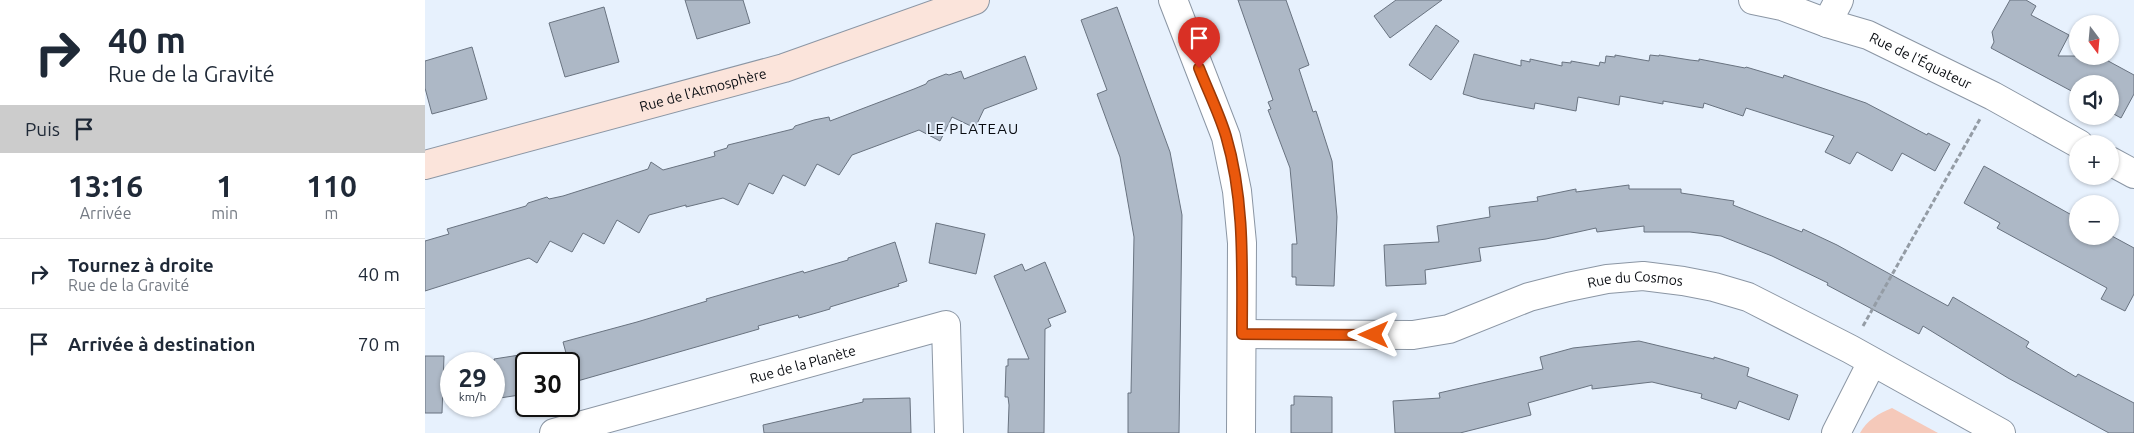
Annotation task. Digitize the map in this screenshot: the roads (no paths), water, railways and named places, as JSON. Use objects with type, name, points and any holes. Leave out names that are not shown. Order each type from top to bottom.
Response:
[{"type":"street","name":"Rue de l'Atmosphère","points":[[425,165],[784,68],[975,0]]},
{"type":"street","points":[[1173,0],[1226,136],[1237,191],[1242,243],[1241,433]]},
{"type":"street","name":"Rue de l'Équateur","points":[[1753,0],[1782,6],[1833,12],[1868,35],[1993,96],[2069,138]]},
{"type":"street","points":[[2119,166],[2134,174]]},
{"type":"street","name":"Rue du Cosmos","points":[[1242,334],[1413,335],[1449,329],[1529,297],[1568,286],[1607,279],[1643,276],[1714,287],[1748,297],[1861,356],[2001,433]]},
{"type":"street","name":"Rue de la Planète","points":[[554,433],[946,325],[949,433]]},
{"type":"street","points":[[1836,433],[1861,356]]},
{"type":"district","name":"LE PLATEAU","points":[[973,128]]}]
